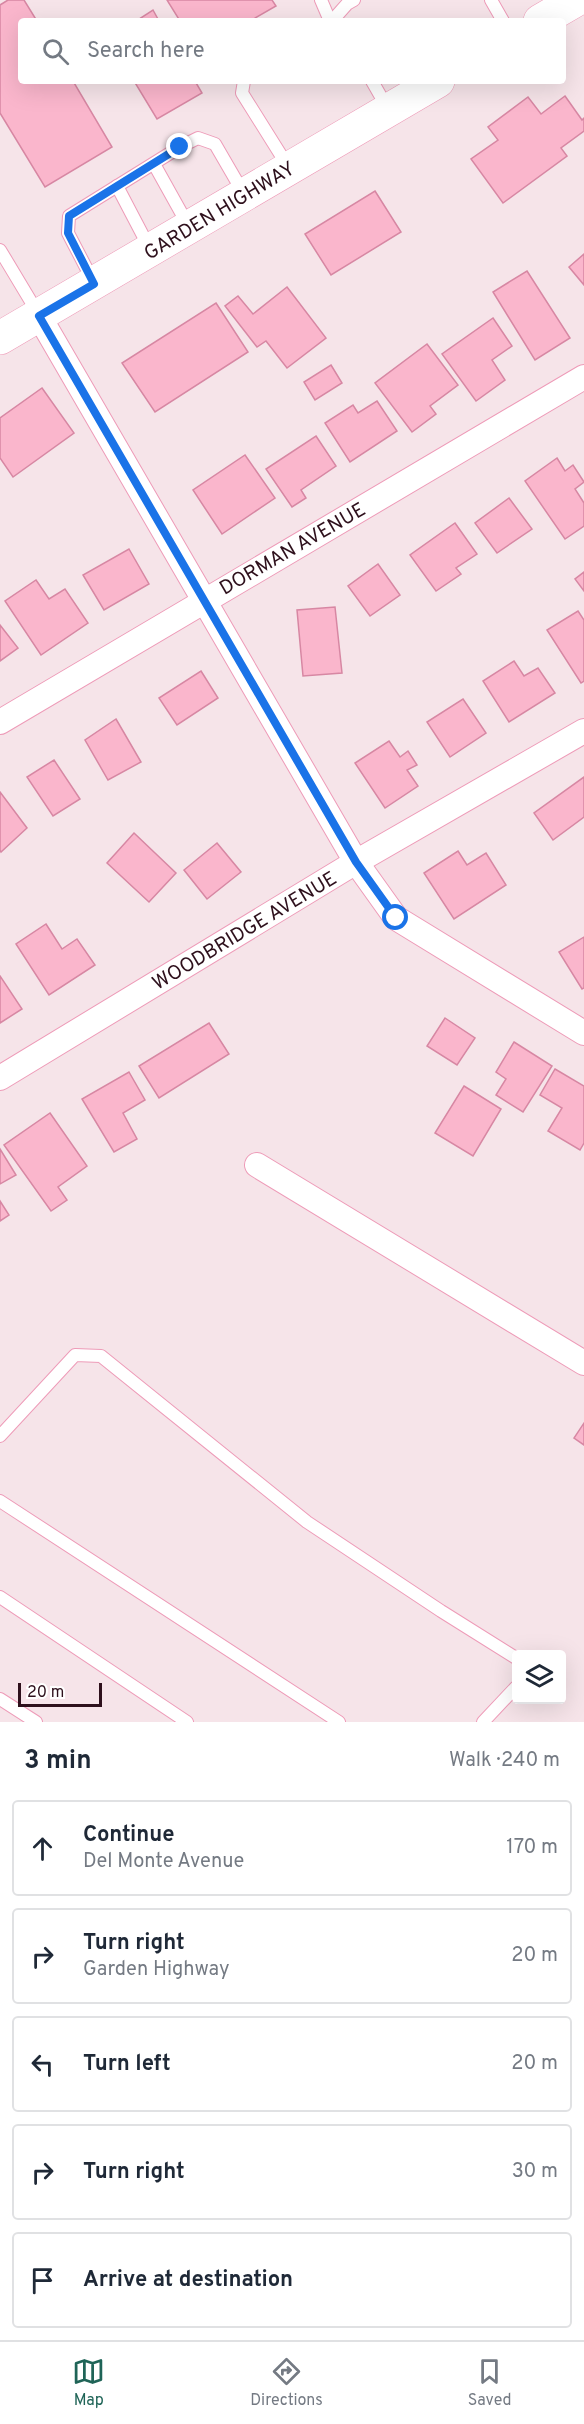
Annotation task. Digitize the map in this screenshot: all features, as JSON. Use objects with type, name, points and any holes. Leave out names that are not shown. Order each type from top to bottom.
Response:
[{"type":"main road","points":[[545,18],[572,1]]},
{"type":"main road","name":"GARDEN HIGHWAY","points":[[0,338],[433,84]]},
{"type":"street","points":[[39,316],[202,601],[356,862],[396,918],[584,1033]]},
{"type":"street","name":"DORMAN AVENUE","points":[[0,722],[584,377]]},
{"type":"street","name":"WOODBRIDGE AVENUE","points":[[0,1078],[356,862],[584,730]]},
{"type":"street","points":[[257,1165],[584,1363]]},
{"type":"lane","points":[[321,0],[330,18]]},
{"type":"lane","points":[[334,18],[354,0]]},
{"type":"lane","points":[[491,0],[501,18]]},
{"type":"lane","points":[[244,84],[242,93],[290,168]]},
{"type":"lane","points":[[374,84],[388,110]]},
{"type":"lane","points":[[94,284],[68,233],[69,216],[198,138],[215,144],[245,195]]},
{"type":"lane","points":[[154,164],[189,227]]},
{"type":"lane","points":[[117,186],[151,250]]},
{"type":"lane","points":[[0,250],[39,316]]},
{"type":"lane","points":[[0,1436],[75,1355],[101,1356],[308,1522],[512,1655]]},
{"type":"lane","points":[[0,1501],[339,1722]]},
{"type":"lane","points":[[0,1598],[186,1722]]},
{"type":"lane","points":[[483,1722],[512,1691]]},
{"type":"lane","points":[[0,1699],[36,1722]]},
{"type":"building","points":[[8,0],[24,0],[35,18],[18,18],[18,84],[75,84],[112,147],[45,187],[0,113],[0,5]]},
{"type":"building","points":[[167,0],[272,0],[276,6],[255,18],[178,18]]},
{"type":"building","points":[[153,10],[157,18],[141,18]]},
{"type":"building","points":[[136,84],[197,84],[202,93],[157,119]]},
{"type":"building","points":[[565,96],[582,120],[584,118],[584,131],[561,148],[567,156],[503,203],[471,159],[498,140],[488,127],[528,97],[541,114]]},
{"type":"building","points":[[375,191],[401,232],[331,275],[305,234]]},
{"type":"building","points":[[584,254],[584,285],[569,267]]},
{"type":"building","points":[[527,271],[570,338],[535,360],[493,292]]},
{"type":"building","points":[[287,287],[326,338],[287,368],[266,341],[257,347],[225,306],[238,296],[253,314]]},
{"type":"building","points":[[216,303],[248,352],[155,412],[122,363]]},
{"type":"building","points":[[493,318],[512,346],[492,360],[505,380],[476,401],[442,354]]},
{"type":"building","points":[[427,344],[458,385],[430,406],[436,414],[412,432],[375,383]]},
{"type":"building","points":[[331,365],[342,383],[315,400],[304,382]]},
{"type":"building","points":[[42,388],[74,433],[13,477],[0,458],[0,418]]},
{"type":"building","points":[[377,401],[397,431],[350,462],[325,423],[353,405],[358,413]]},
{"type":"building","points":[[316,436],[336,466],[301,490],[306,498],[292,507],[266,469]]},
{"type":"building","points":[[245,455],[275,498],[222,534],[193,490]]},
{"type":"building","points":[[557,458],[565,471],[573,465],[584,482],[575,489],[584,503],[584,526],[565,539],[525,481]]},
{"type":"building","points":[[509,498],[532,529],[497,553],[475,523]]},
{"type":"building","points":[[455,523],[477,554],[456,568],[461,574],[436,591],[410,555]]},
{"type":"building","points":[[129,549],[149,584],[104,610],[83,575]]},
{"type":"building","points":[[378,564],[400,595],[370,616],[348,586]]},
{"type":"building","points":[[584,572],[584,591],[575,579]]},
{"type":"building","points":[[36,580],[49,599],[65,589],[88,623],[41,655],[5,601]]},
{"type":"building","points":[[335,607],[342,673],[303,676],[297,610]]},
{"type":"building","points":[[578,611],[584,620],[584,681],[581,683],[547,630]]},
{"type":"building","points":[[0,625],[18,648],[0,661]]},
{"type":"building","points":[[514,661],[524,676],[538,668],[555,693],[509,722],[483,681]]},
{"type":"building","points":[[201,671],[218,698],[177,725],[159,698]]},
{"type":"building","points":[[463,699],[486,733],[450,757],[427,722]]},
{"type":"building","points":[[116,719],[141,762],[108,780],[85,740]]},
{"type":"building","points":[[389,741],[400,757],[408,751],[417,765],[407,770],[418,786],[385,808],[355,763]]},
{"type":"building","points":[[54,760],[80,799],[53,816],[27,777]]},
{"type":"building","points":[[584,777],[584,817],[553,840],[534,813]]},
{"type":"building","points":[[0,792],[27,828],[1,852],[0,850]]},
{"type":"building","points":[[134,833],[176,873],[149,902],[107,863]]},
{"type":"building","points":[[217,843],[241,872],[207,899],[184,870]]},
{"type":"building","points":[[458,851],[467,865],[486,853],[506,885],[454,919],[424,873]]},
{"type":"building","points":[[46,924],[62,949],[77,939],[95,965],[49,995],[16,944]]},
{"type":"building","points":[[584,937],[584,988],[582,989],[559,952]]},
{"type":"building","points":[[0,976],[22,1009],[0,1023]]},
{"type":"building","points":[[445,1018],[475,1038],[457,1065],[427,1046]]},
{"type":"building","points":[[209,1023],[229,1054],[159,1098],[139,1066]]},
{"type":"building","points":[[514,1042],[552,1066],[523,1112],[496,1095],[506,1079],[496,1072]]},
{"type":"building","points":[[555,1069],[584,1086],[584,1143],[580,1150],[548,1131],[562,1108],[540,1095]]},
{"type":"building","points":[[129,1072],[145,1100],[123,1113],[137,1139],[114,1152],[82,1099]]},
{"type":"building","points":[[464,1086],[501,1109],[473,1156],[435,1133]]},
{"type":"building","points":[[50,1113],[87,1166],[58,1187],[67,1200],[51,1211],[4,1145]]},
{"type":"building","points":[[0,1149],[16,1175],[0,1184]]},
{"type":"building","points":[[0,1201],[9,1215],[0,1221]]},
{"type":"building","points":[[584,1423],[584,1445],[574,1438]]},
{"type":"route","points":[[180,147],[69,216],[68,233],[94,284],[39,316],[202,601],[356,862],[396,918]]}]
